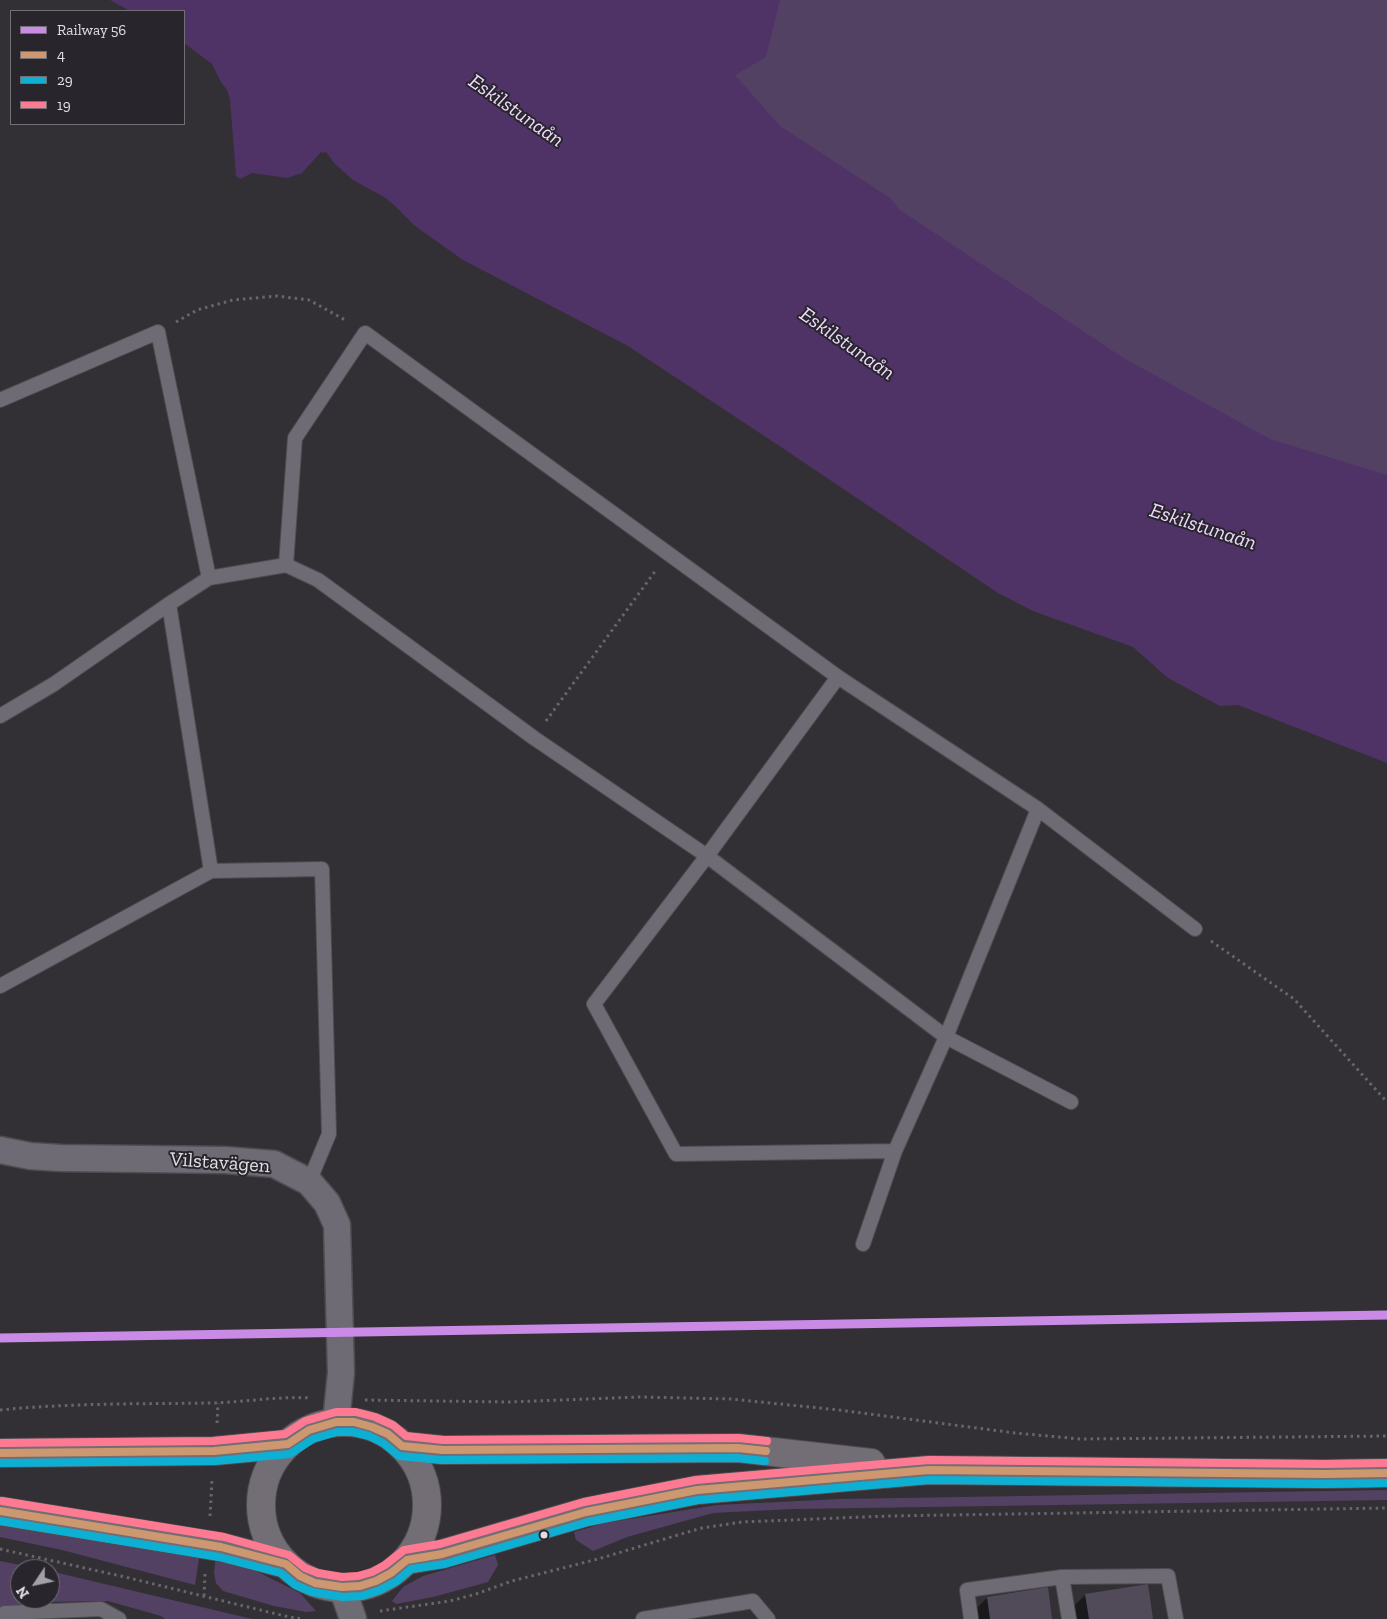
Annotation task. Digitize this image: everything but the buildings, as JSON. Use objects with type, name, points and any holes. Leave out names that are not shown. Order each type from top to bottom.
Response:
[{"type":"main road","points":[[337,1410],[354,1422],[388,1434],[402,1446],[418,1467],[423,1481],[426,1500],[423,1532],[417,1546],[407,1560],[391,1573],[376,1581],[360,1586],[342,1587],[315,1583],[300,1576],[275,1552],[269,1540],[261,1511],[261,1495],[269,1469],[277,1456],[288,1444],[337,1410]]},
{"type":"main road","points":[[0,1453],[214,1451],[288,1444]]},
{"type":"main road","points":[[402,1446],[444,1450],[738,1448],[929,1470]]},
{"type":"main road","points":[[407,1560],[442,1554],[586,1512],[697,1490],[929,1470],[1387,1473]]},
{"type":"main road","points":[[0,1511],[208,1544],[286,1564]]},
{"type":"street","name":"Vilstavägen","points":[[0,1150],[30,1156],[61,1158],[225,1160],[274,1164],[309,1182],[327,1203],[337,1225],[341,1373],[337,1410]]},
{"type":"street","points":[[342,1587],[352,1617]]},
{"type":"lane","points":[[0,400],[158,332],[210,578]]},
{"type":"lane","points":[[286,565],[295,438],[365,333],[838,677],[1038,809],[1195,929]]},
{"type":"lane","points":[[0,716],[54,684],[169,604],[210,578],[286,565],[318,580],[534,738],[707,856],[946,1037],[1071,1102]]},
{"type":"lane","points":[[169,604],[211,871]]},
{"type":"lane","points":[[838,677],[707,856],[594,1004],[676,1154],[895,1151]]},
{"type":"lane","points":[[863,1244],[895,1151],[946,1037],[1038,809]]},
{"type":"lane","points":[[0,986],[211,871],[322,869],[329,1134],[309,1182]]},
{"type":"lane","points":[[971,1619],[966,1590],[1062,1577],[1168,1576],[1176,1619]]},
{"type":"lane","points":[[1062,1577],[1069,1619]]},
{"type":"lane","points":[[643,1619],[753,1601],[768,1619]]},
{"type":"lane","points":[[0,1616],[5,1613],[101,1609],[119,1619]]},
{"type":"path","points":[[158,332],[197,310],[233,300],[277,296],[309,300],[365,333]]},
{"type":"path","points":[[534,738],[668,554]]},
{"type":"path","points":[[1195,929],[1294,999],[1387,1102]]},
{"type":"path","points":[[0,1410],[47,1406],[218,1403],[295,1397],[337,1410],[640,1397],[731,1399],[1080,1439],[1387,1436]]},
{"type":"path","points":[[208,1544],[214,1451]]},
{"type":"path","points":[[352,1617],[450,1601],[702,1528],[742,1522],[888,1516],[1387,1508]]},
{"type":"path","points":[[0,1548],[303,1619]]},
{"type":"shaded area","points":[[413,0],[1387,0],[1387,603]]},
{"type":"shaded area","points":[[1387,1490],[1387,1500],[793,1509],[713,1513],[627,1537],[593,1551],[576,1540],[574,1532],[605,1523],[717,1505],[840,1499]]},
{"type":"shaded area","points":[[0,1526],[115,1539],[200,1552],[195,1585],[62,1550],[0,1537]]},
{"type":"shaded area","points":[[216,1555],[260,1573],[300,1593],[316,1611],[306,1612],[274,1606],[223,1591],[216,1583],[214,1573]]},
{"type":"shaded area","points":[[495,1555],[498,1565],[488,1582],[433,1597],[396,1604],[392,1601],[403,1587],[423,1576]]},
{"type":"shaded area","points":[[0,1561],[10,1563],[10,1607],[0,1609]]},
{"type":"shaded area","points":[[60,1573],[252,1619],[165,1619],[161,1616],[108,1601],[60,1602]]},
{"type":"water","name":"Eskilstunaån","points":[[110,0],[780,0],[766,57],[735,75],[780,126],[890,198],[900,210],[1122,357],[1270,439],[1387,475],[1387,763],[1238,705],[1220,706],[1168,678],[1133,647],[1033,611],[998,593],[628,346],[463,260],[415,226],[384,197],[353,180],[335,164],[326,152],[321,152],[302,173],[287,178],[252,173],[240,179],[236,176],[230,99],[212,64],[185,44],[185,10],[128,10]]},
{"type":"rail line","name":"56","points":[[0,1338],[1387,1315]]},
{"type":"transit line","name":"19","points":[[0,1443],[213,1441],[285,1434],[305,1421],[336,1412],[356,1412],[375,1417],[393,1425],[406,1436],[443,1440],[738,1438],[767,1441]]},
{"type":"transit line","name":"4","points":[[0,1453],[214,1451],[288,1444],[309,1430],[336,1422],[354,1422],[372,1427],[388,1434],[402,1446],[443,1450],[738,1448],[766,1451]]},
{"type":"transit line","name":"29","points":[[0,1463],[215,1461],[290,1454],[313,1439],[337,1432],[353,1432],[369,1436],[383,1443],[399,1456],[442,1460],[737,1458],[765,1461]]},
{"type":"transit line","name":"19","points":[[2,1501],[224,1537],[289,1555],[305,1568],[318,1573],[342,1577],[358,1576],[372,1572],[385,1565],[404,1550],[440,1544],[584,1502],[696,1480],[929,1460],[1387,1463]]},
{"type":"transit line","name":"4","points":[[0,1511],[221,1547],[286,1564],[300,1576],[315,1583],[342,1587],[360,1586],[376,1581],[391,1573],[407,1560],[442,1554],[586,1512],[697,1490],[929,1470],[1387,1473]]},
{"type":"transit line","name":"29","points":[[0,1521],[219,1557],[281,1573],[295,1585],[312,1592],[343,1597],[362,1596],[380,1590],[397,1581],[411,1569],[445,1564],[588,1522],[698,1500],[929,1480],[1387,1483]]}]
